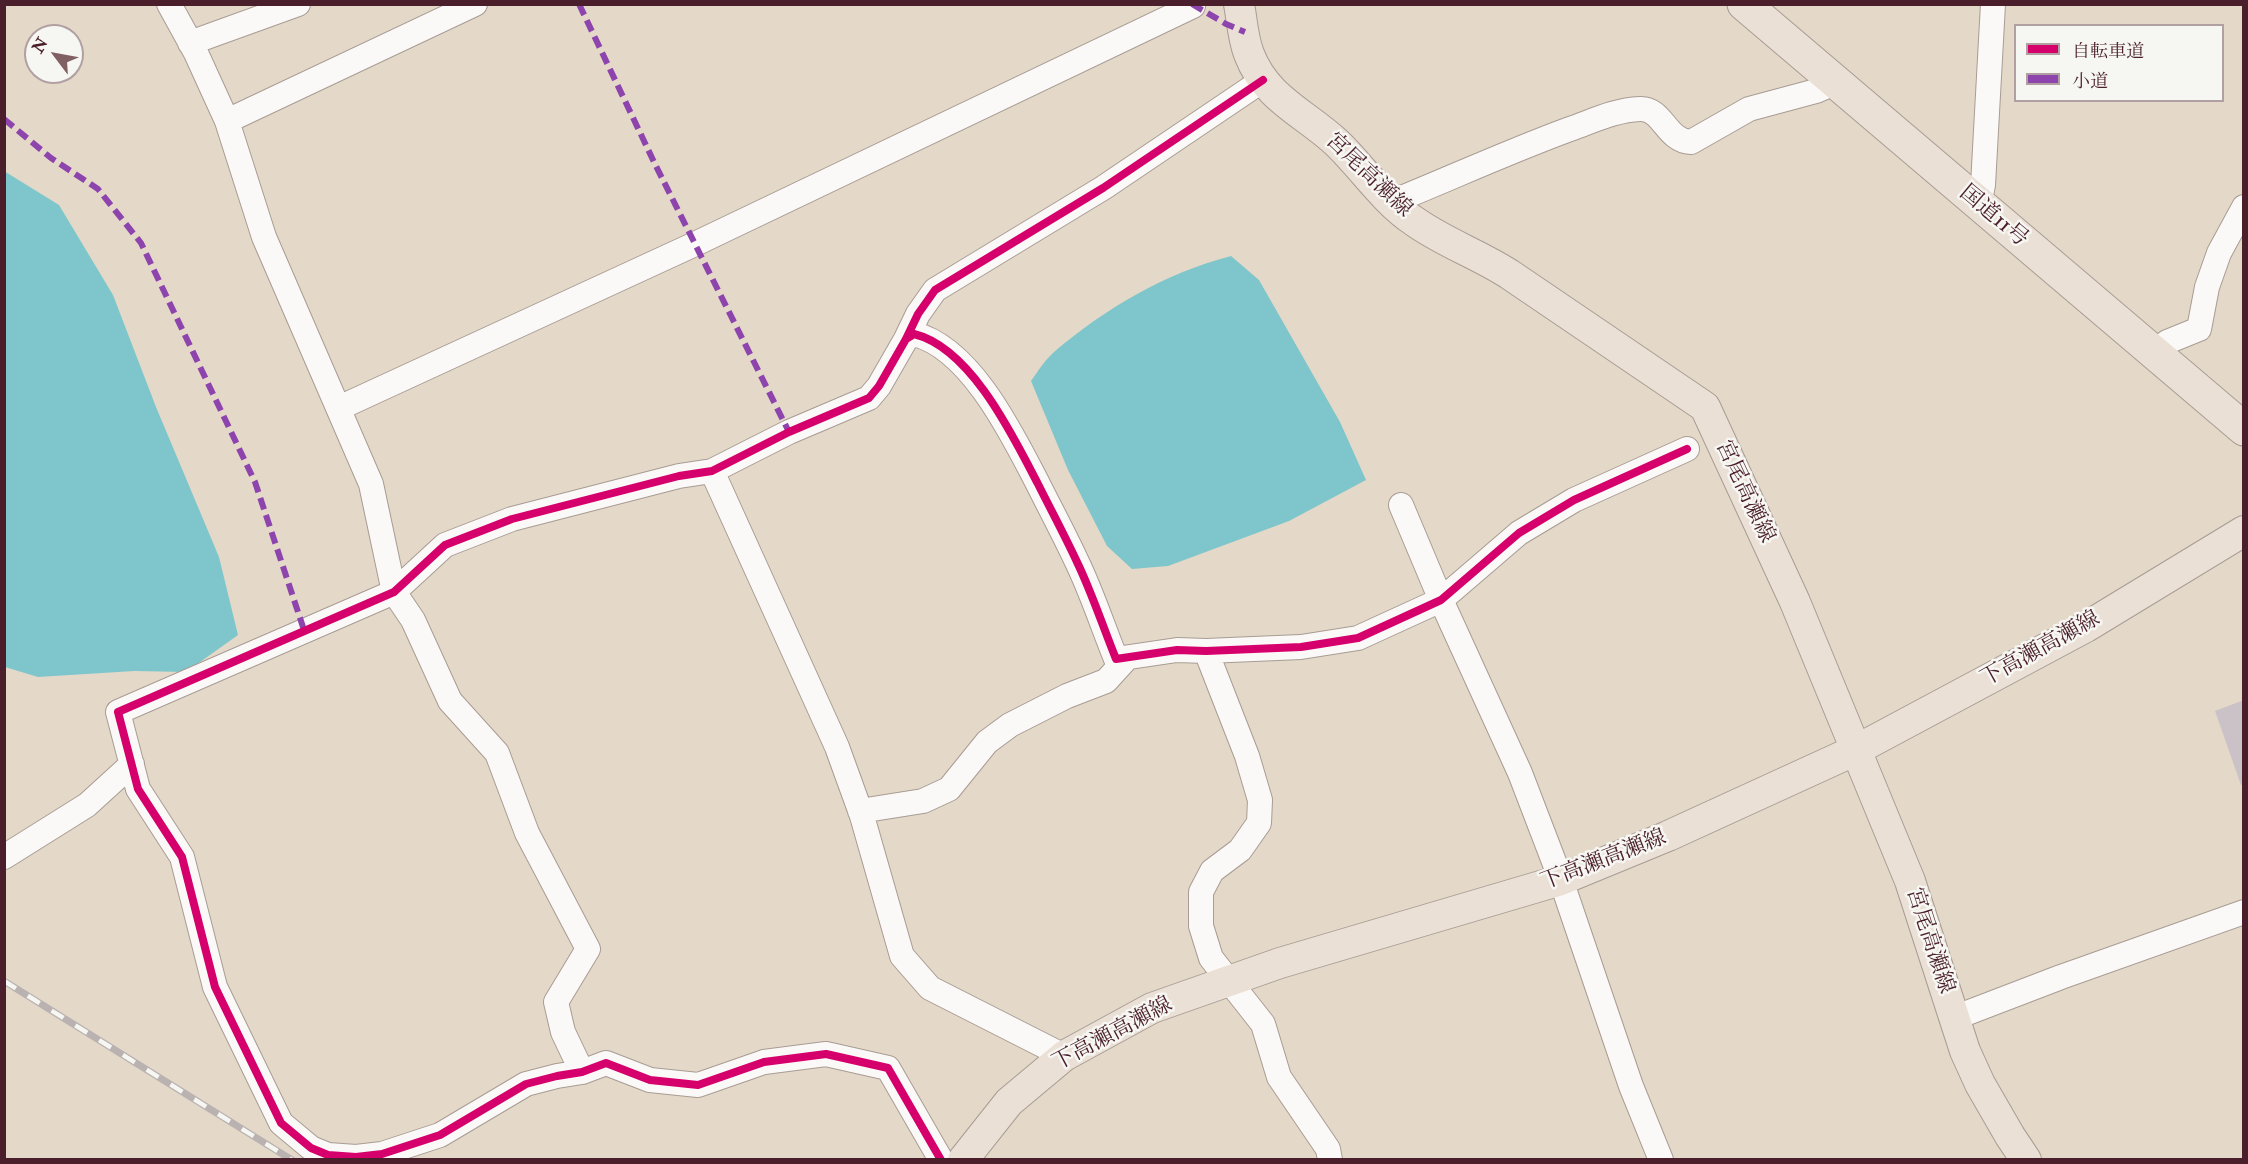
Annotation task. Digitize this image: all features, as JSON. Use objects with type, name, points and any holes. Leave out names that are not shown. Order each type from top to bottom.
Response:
[{"type":"highway","name":"国道11号","points":[[1744,4],[1834,83],[2244,429]]},
{"type":"main road","name":"宮尾高瀬線","points":[[1239,4],[1248,53],[1263,80],[1299,115],[1335,141],[1392,202],[1422,226],[1482,257],[1509,274],[1705,407],[1795,602],[1910,881],[1965,1051],[1980,1084],[2026,1160]]},
{"type":"main road","name":"下高瀬高瀬線","points":[[963,1160],[1008,1102],[1065,1056],[1152,1008],[1280,963],[1561,880],[1668,836],[1856,750],[2086,627],[2244,531]]},
{"type":"street","points":[[170,4],[227,121],[264,237],[371,484],[394,592],[413,620],[450,701],[497,753],[527,833],[588,949],[555,1002],[562,1032],[582,1072]]},
{"type":"street","points":[[190,43],[298,4]]},
{"type":"street","points":[[227,121],[475,4]]},
{"type":"street","points":[[1979,204],[1983,184],[1993,4]]},
{"type":"street","points":[[339,408],[695,244],[1193,6]]},
{"type":"street","points":[[941,1160],[888,1068],[826,1054],[764,1062],[698,1085],[650,1080],[606,1063],[582,1072],[526,1084],[440,1135],[382,1154],[356,1157],[328,1155],[311,1148],[281,1123],[215,987],[182,857],[138,789],[118,712],[394,592],[445,545],[503,523],[679,476],[712,471],[789,432],[869,398],[879,386],[918,314],[934,290],[1103,188],[1263,80]]},
{"type":"street","points":[[1392,202],[1534,142],[1617,112],[1643,109],[1656,113],[1672,135],[1683,142],[1691,142],[1749,109],[1816,91],[1834,83]]},
{"type":"street","points":[[2156,355],[2167,342],[2199,329],[2207,287],[2219,253],[2244,207]]},
{"type":"street","points":[[906,339],[914,333],[928,337],[949,352],[986,393],[1006,422],[1078,563],[1116,659],[1177,650],[1301,647],[1358,638],[1441,600],[1519,533],[1574,500],[1687,449]]},
{"type":"street","points":[[712,471],[837,747],[860,811],[902,956],[930,988],[1065,1056]]},
{"type":"street","points":[[1401,505],[1441,600],[1521,773],[1561,880],[1630,1086],[1661,1160]]},
{"type":"street","points":[[1206,651],[1247,756],[1260,800],[1259,823],[1240,850],[1212,871],[1201,892],[1201,926],[1211,957],[1263,1024],[1279,1077],[1328,1149],[1329,1160]]},
{"type":"street","points":[[860,811],[923,801],[949,789],[987,742],[1010,725],[1067,696],[1106,681],[1127,658]]},
{"type":"street","points":[[4,856],[87,805],[132,764]]},
{"type":"street","points":[[1954,1018],[2244,912]]},
{"type":"water","points":[[4,171],[59,205],[113,295],[156,407],[219,557],[238,635],[186,672],[134,671],[38,677],[5,667]]},
{"type":"water","points":[[1231,256],[1259,280],[1340,422],[1366,480],[1289,521],[1168,566],[1132,569],[1107,546],[1068,470],[1031,381],[1054,352],[1115,307],[1160,282]]},
{"type":"building","points":[[2244,700],[2244,784],[2241,785],[2215,711]]},
{"type":"railway","points":[[4,981],[292,1160]]},
{"type":"marked path","points":[[579,4],[654,162],[789,432]]},
{"type":"marked path","points":[[1192,4],[1226,24],[1245,32]]},
{"type":"marked path","points":[[4,119],[51,158],[98,189],[141,243],[255,482],[304,630]]},
{"type":"cycle path","points":[[941,1160],[888,1068],[826,1054],[764,1062],[698,1085],[650,1080],[606,1063],[582,1072],[526,1084],[440,1135],[382,1154],[356,1157],[328,1155],[311,1148],[281,1123],[215,987],[182,857],[138,789],[118,712],[394,592],[445,545],[512,519],[679,476],[712,471],[789,432],[869,398],[879,386],[918,314],[935,290],[1103,188],[1263,80]]},
{"type":"cycle path","points":[[906,339],[914,334],[935,342],[972,375],[988,396],[1016,442],[1068,542],[1088,586],[1116,659],[1177,650],[1301,647],[1358,638],[1441,600],[1519,533],[1574,500],[1687,449]]}]
